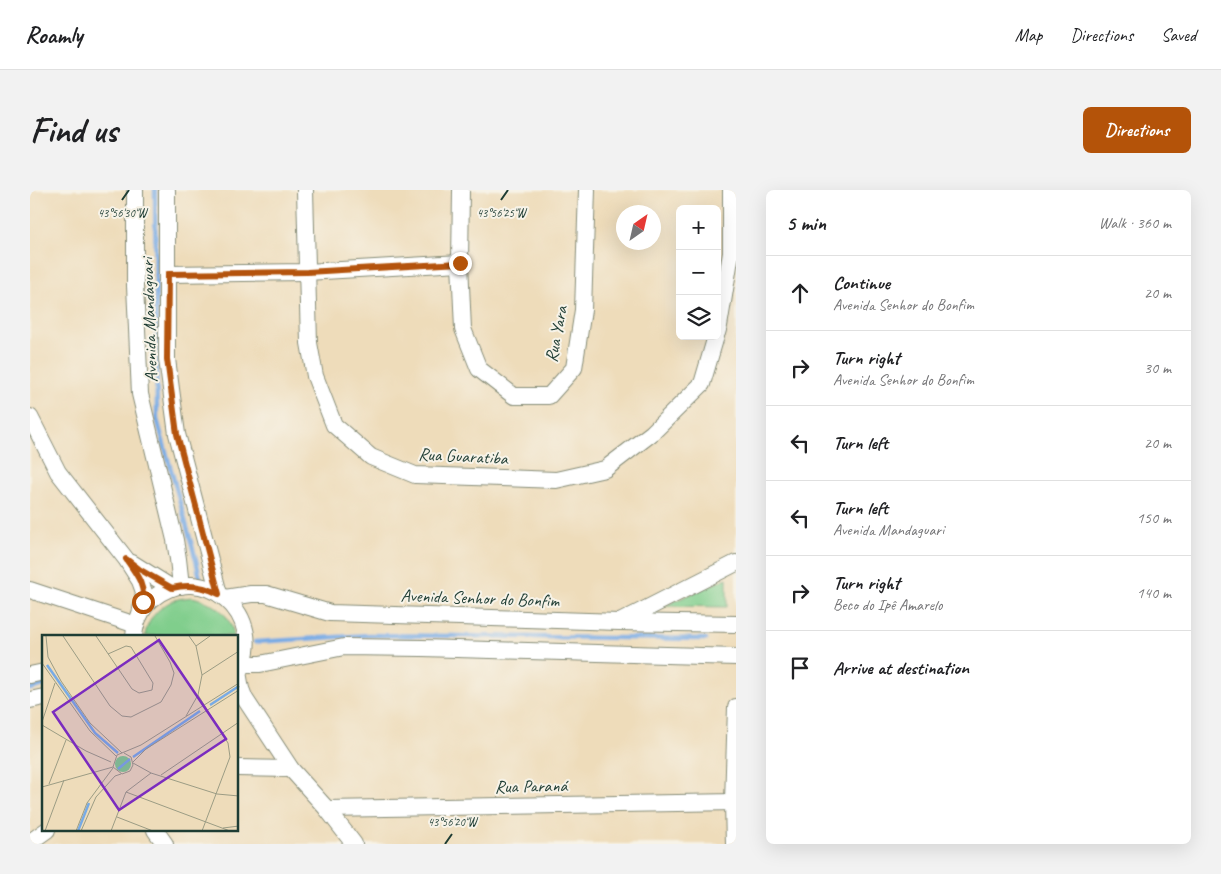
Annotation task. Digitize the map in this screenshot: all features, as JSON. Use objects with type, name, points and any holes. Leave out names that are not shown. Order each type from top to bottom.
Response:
[{"type":"street","name":"Avenida Mandaguari","points":[[136,190],[135,286],[140,394],[175,540],[178,559],[176,587]]},
{"type":"street","name":"Avenida Mandaguari","points":[[167,190],[167,359],[177,434],[222,596]]},
{"type":"street","name":"Rua Guaratiba","points":[[304,190],[309,343],[315,376],[334,425],[370,457],[415,475],[556,480],[606,469],[652,433],[702,384],[715,340]]},
{"type":"street","name":"Rua Yara","points":[[461,190],[460,263],[463,329],[479,369],[514,396],[549,396],[574,368],[582,310],[587,190]]},
{"type":"street","name":"Rua Guaratiba","points":[[721,313],[730,253],[731,190]]},
{"type":"street","points":[[168,274],[307,272],[460,263]]},
{"type":"street","points":[[30,417],[58,472],[126,559],[140,581],[144,592],[134,630]]},
{"type":"street","points":[[126,559],[139,569],[176,587]]},
{"type":"street","points":[[619,622],[736,563]]},
{"type":"street","points":[[134,630],[150,602],[164,591],[176,587],[205,587],[222,596],[236,609],[243,621],[246,636],[246,650],[239,670],[241,689],[245,699],[291,770],[328,809],[354,844]]},
{"type":"street","points":[[30,590],[134,630]]},
{"type":"street","name":"Avenida Senhor do Bonfim","points":[[222,596],[266,594],[330,613],[736,624]]},
{"type":"street","points":[[239,670],[344,647],[736,657]]},
{"type":"street","points":[[734,844],[736,706]]},
{"type":"street","points":[[239,709],[263,727]]},
{"type":"street","points":[[239,768],[291,770]]},
{"type":"street","name":"Rua Paraná","points":[[328,809],[735,802]]},
{"type":"street","points":[[30,842],[44,832]]},
{"type":"street","points":[[156,832],[165,844]]},
{"type":"green space","points":[[727,578],[727,607],[664,606]]},
{"type":"green space","points":[[192,597],[214,605],[229,621],[234,635],[145,635],[148,624],[155,614],[164,606],[181,598]]},
{"type":"waterway","points":[[155,190],[157,419],[200,578]]},
{"type":"waterway","points":[[255,642],[369,635],[706,639]]},
{"type":"waterway","points":[[30,689],[42,686]]},
{"type":"route","points":[[143,602],[144,592],[140,581],[126,559],[139,569],[172,588],[181,586],[205,587],[219,594],[177,434],[167,359],[168,274],[307,272],[460,263]]}]
